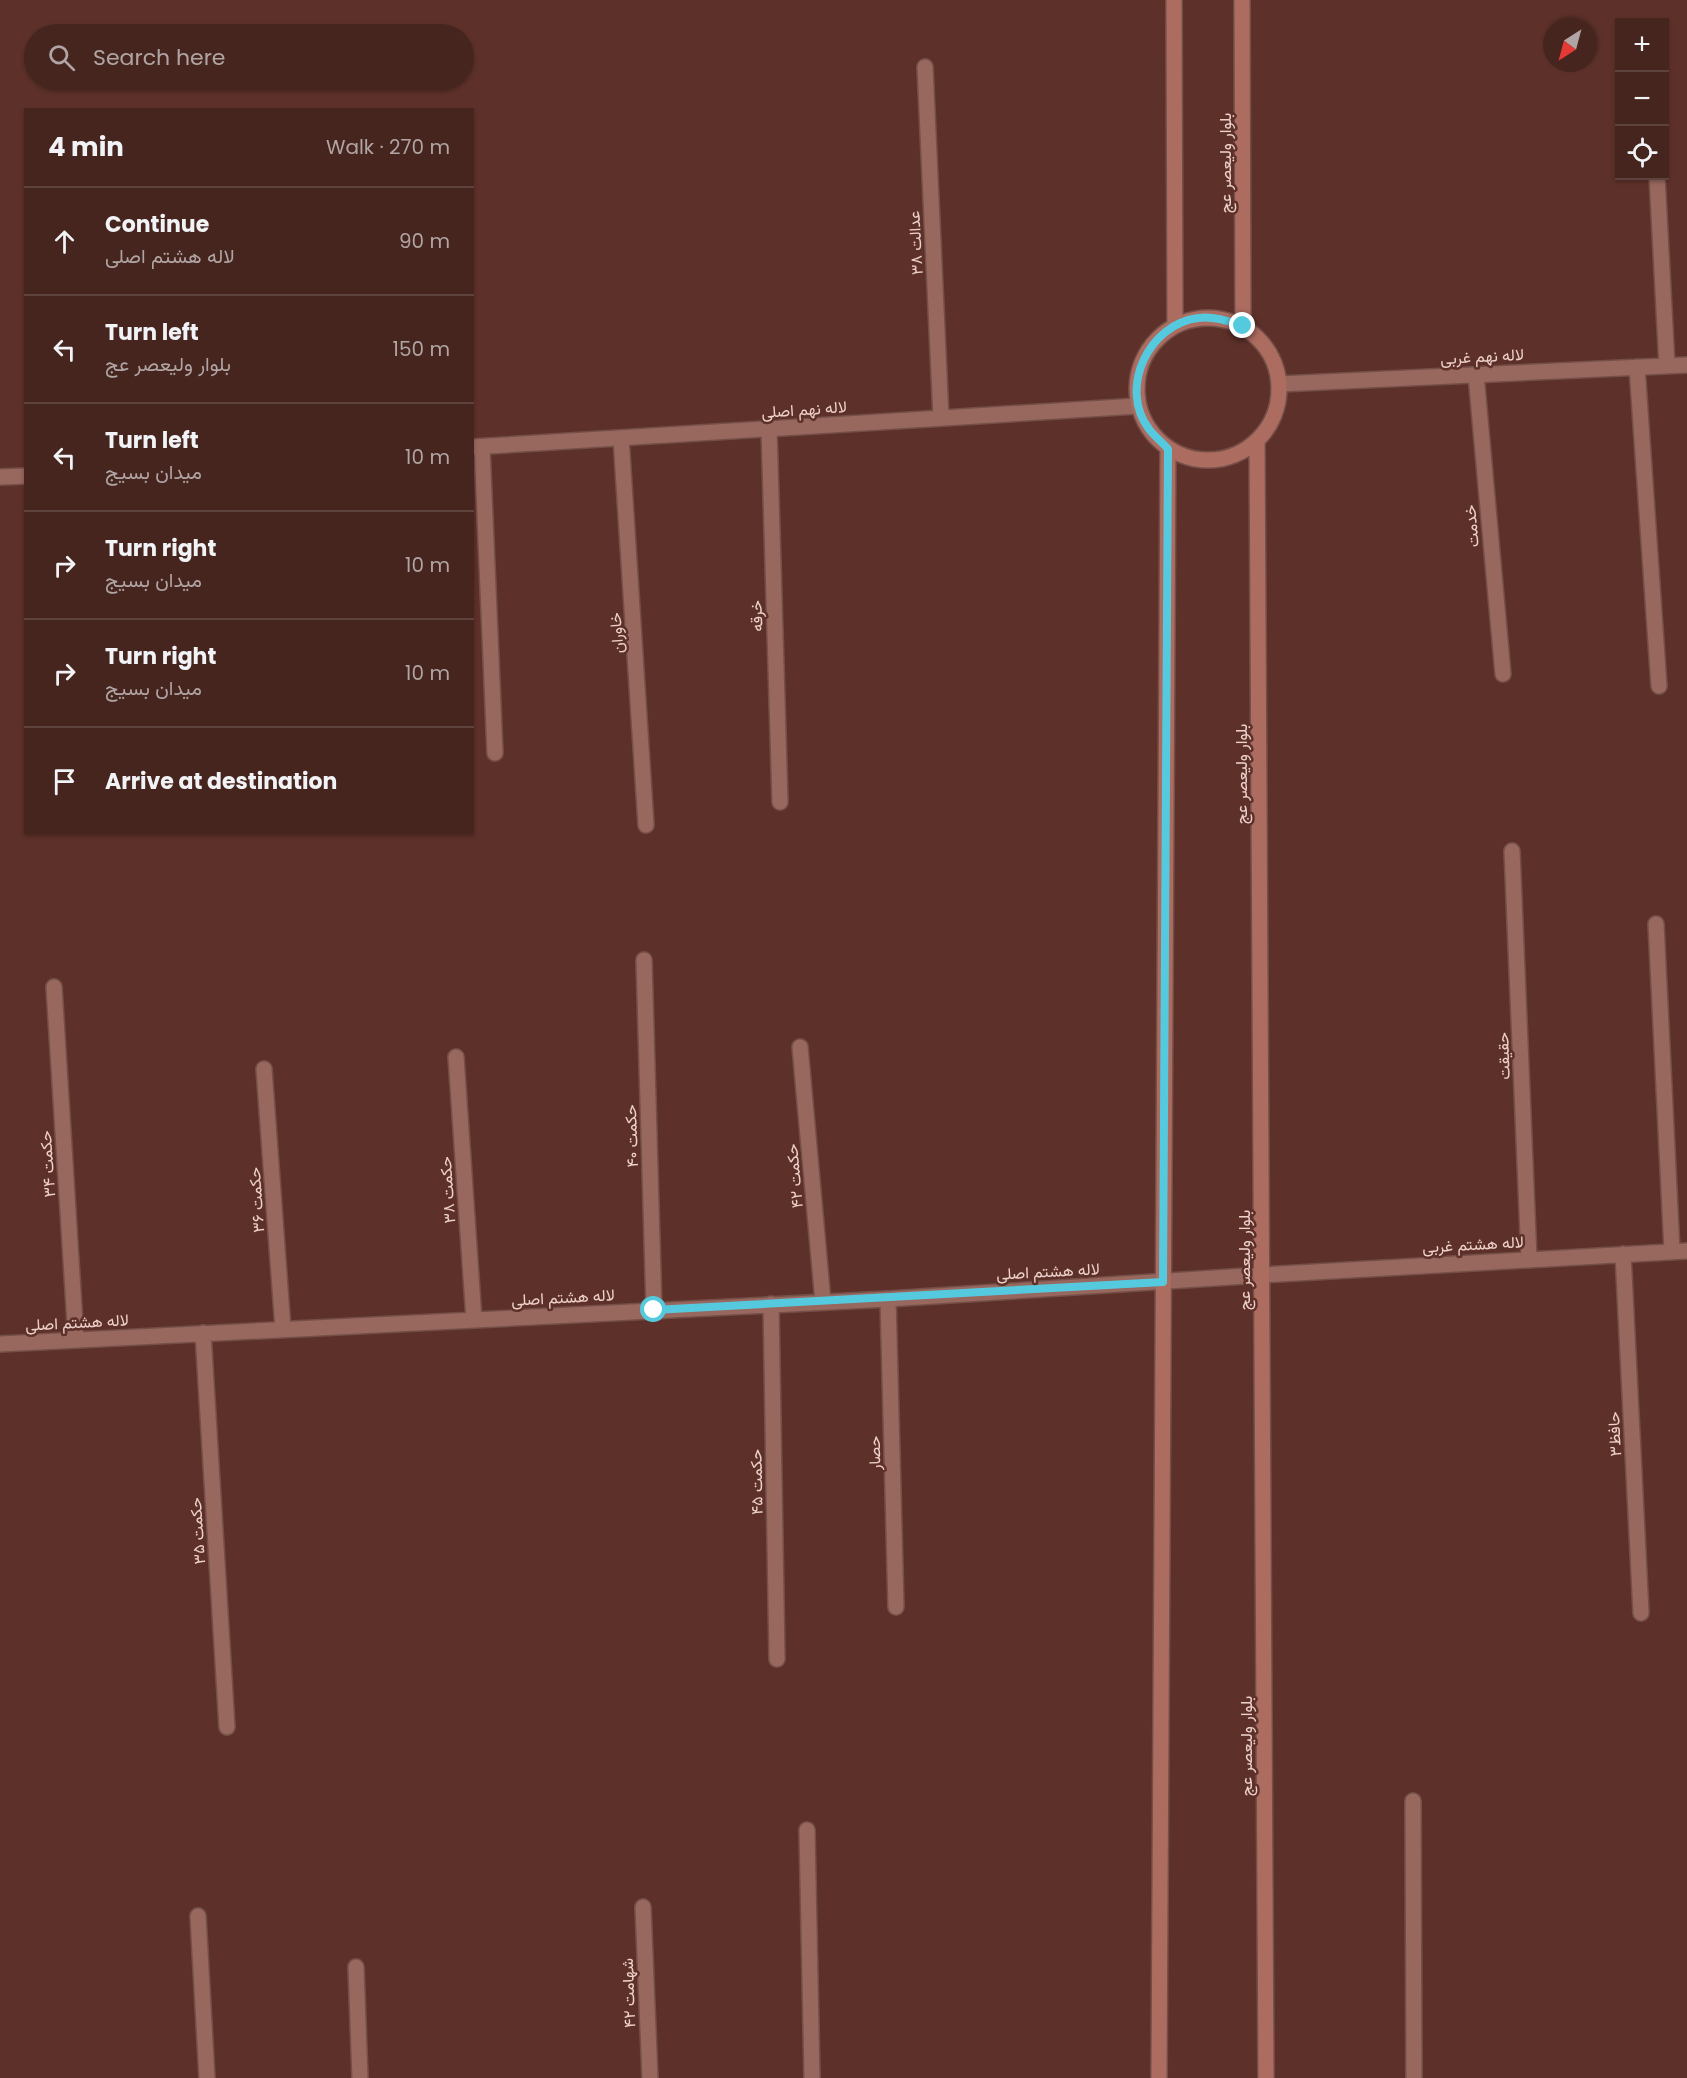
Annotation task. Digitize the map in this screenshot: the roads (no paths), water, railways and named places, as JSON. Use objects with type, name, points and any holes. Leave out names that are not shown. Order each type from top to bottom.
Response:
[{"type":"main road","points":[[1174,0],[1175,326]]},
{"type":"main road","name":"بلوار ولیعصر عج","points":[[1242,0],[1243,326]]},
{"type":"main road","points":[[1197,318],[1221,319],[1243,326],[1261,341],[1274,361],[1280,384],[1277,407],[1268,429],[1257,441],[1232,457],[1208,461],[1184,457],[1168,449],[1148,428],[1138,406],[1137,382],[1143,359],[1156,340],[1175,326],[1197,318]]},
{"type":"main road","name":"بلوار ولیعصر عج","points":[[1257,441],[1266,2078]]},
{"type":"main road","points":[[1159,2078],[1168,449]]},
{"type":"street","name":"عدالت ٣٨","points":[[926,66],[941,418]]},
{"type":"street","points":[[1657,180],[1667,366]]},
{"type":"street","name":"لاله نهم غربی","points":[[1280,384],[1687,365]]},
{"type":"street","points":[[1637,367],[1659,686]]},
{"type":"street","name":"خدمت","points":[[1476,375],[1503,674]]},
{"type":"street","name":"لاله نهم اصلی","points":[[477,447],[1138,406]]},
{"type":"street","name":"خرقه","points":[[769,429],[780,802]]},
{"type":"street","name":"خاوران","points":[[621,438],[646,825]]},
{"type":"street","points":[[477,447],[495,753]]},
{"type":"street","points":[[0,477],[24,476]]},
{"type":"street","name":"حقیقت","points":[[1512,851],[1529,1259]]},
{"type":"street","points":[[1656,924],[1680,1251]]},
{"type":"street","name":"حکمت ۴۰","points":[[644,960],[654,1310]]},
{"type":"street","name":"حکمت ۳۴","points":[[54,987],[76,1340]]},
{"type":"street","name":"حکمت ۴۲","points":[[800,1047],[823,1302]]},
{"type":"street","name":"حکمت ۳۸","points":[[456,1057],[474,1320]]},
{"type":"street","name":"حکمت ۳۶","points":[[264,1069],[283,1329]]},
{"type":"street","name":"لاله هشتم غربی","points":[[1163,1282],[1680,1251]]},
{"type":"street","name":"حافظ۳","points":[[1623,1254],[1641,1613]]},
{"type":"street","name":"لاله هشتم اصلی","points":[[0,1344],[888,1299],[1163,1282]]},
{"type":"street","name":"حصار","points":[[888,1299],[896,1606]]},
{"type":"street","name":"حکمت ۴۵","points":[[771,1304],[777,1659]]},
{"type":"street","name":"حکمت ۳۵","points":[[203,1334],[227,1726]]},
{"type":"street","points":[[1413,1801],[1414,2078]]},
{"type":"street","points":[[807,1830],[812,2078]]},
{"type":"street","name":"شهامت ۴۲","points":[[643,1907],[650,2078]]},
{"type":"street","points":[[198,1916],[207,2078]]},
{"type":"street","points":[[356,1967],[360,2078]]}]
